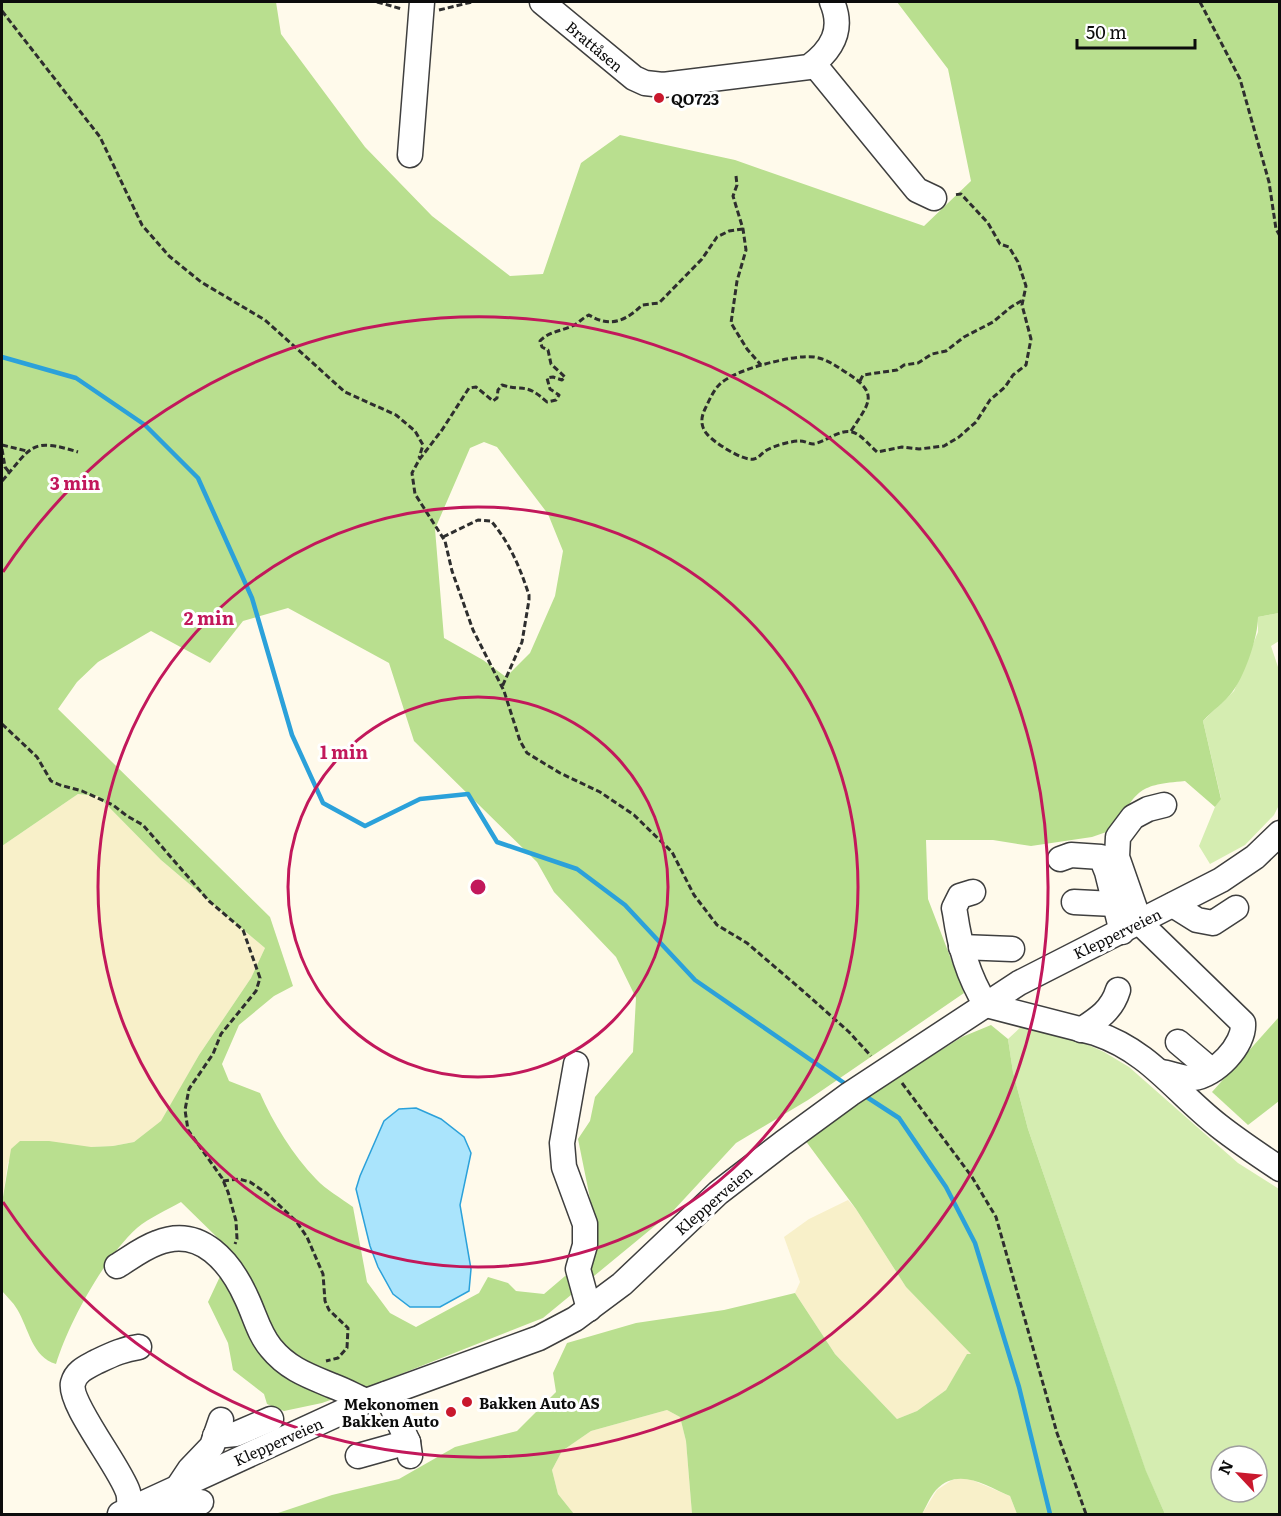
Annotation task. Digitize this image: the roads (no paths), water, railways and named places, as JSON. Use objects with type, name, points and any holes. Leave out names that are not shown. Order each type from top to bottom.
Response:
[{"type":"street","points":[[410,155],[422,2]]},
{"type":"street","name":"Brattåsen","points":[[542,2],[634,78],[651,84],[686,83],[743,76],[810,67],[814,63]]},
{"type":"street","points":[[832,2],[837,28],[832,44],[823,57],[814,63],[917,190],[934,198]]},
{"type":"street","points":[[1131,927],[1118,857],[1118,837],[1133,817],[1148,809],[1164,805]]},
{"type":"street","name":"Klepperveien","points":[[124,1512],[376,1398],[539,1338],[575,1319],[622,1284],[718,1193],[850,1094],[1019,983],[1131,927],[1238,869],[1280,832]]},
{"type":"street","points":[[1060,859],[1071,855],[1101,857],[1114,904],[1131,927],[1243,1023],[1243,1030],[1234,1049],[1227,1058],[1211,1070],[1192,1078],[1161,1072]]},
{"type":"street","points":[[973,892],[960,896],[954,908],[964,960],[975,987],[986,1005],[1108,1038],[1134,1052],[1161,1072],[1218,1126],[1280,1168]]},
{"type":"street","points":[[1074,902],[1114,904]]},
{"type":"street","points":[[1173,905],[1197,920],[1213,923],[1236,908]]},
{"type":"street","points":[[961,947],[1012,949]]},
{"type":"street","points":[[1082,1030],[1110,1009],[1118,990]]},
{"type":"street","points":[[1178,1042],[1211,1070]]},
{"type":"street","points":[[576,1064],[565,1120],[562,1157],[585,1224],[585,1245],[578,1269],[589,1309]]},
{"type":"street","points":[[117,1266],[157,1242],[179,1237],[197,1242],[214,1251],[225,1261],[247,1298],[261,1334],[283,1361],[306,1376],[376,1398],[409,1449],[358,1456]]},
{"type":"street","points":[[124,1512],[129,1494],[122,1476],[79,1407],[72,1391],[73,1381],[80,1371],[123,1349],[139,1347]]},
{"type":"street","points":[[176,1488],[212,1446],[218,1428],[236,1434],[271,1419]]},
{"type":"street","points":[[156,1515],[180,1504],[201,1502]]},
{"type":"water","points":[[416,1108],[441,1119],[464,1137],[471,1153],[460,1205],[471,1269],[469,1291],[440,1307],[410,1307],[393,1294],[378,1267],[370,1246],[356,1189],[384,1121],[399,1109]]},
{"type":"waterway","points":[[2,357],[76,378],[145,425],[198,478],[252,598],[292,735],[323,803],[365,826],[420,799],[468,794],[497,842],[577,869],[625,905],[695,980],[850,1087]]},
{"type":"waterway","points":[[862,1094],[899,1118],[946,1187],[975,1243],[1019,1387],[1050,1514]]},
{"type":"place","name":"QO723","points":[[659,98]]},
{"type":"place","name":"Bakken Auto AS","points":[[467,1402]]},
{"type":"place","name":"Mekonomen Bakken Auto","points":[[451,1412]]}]
